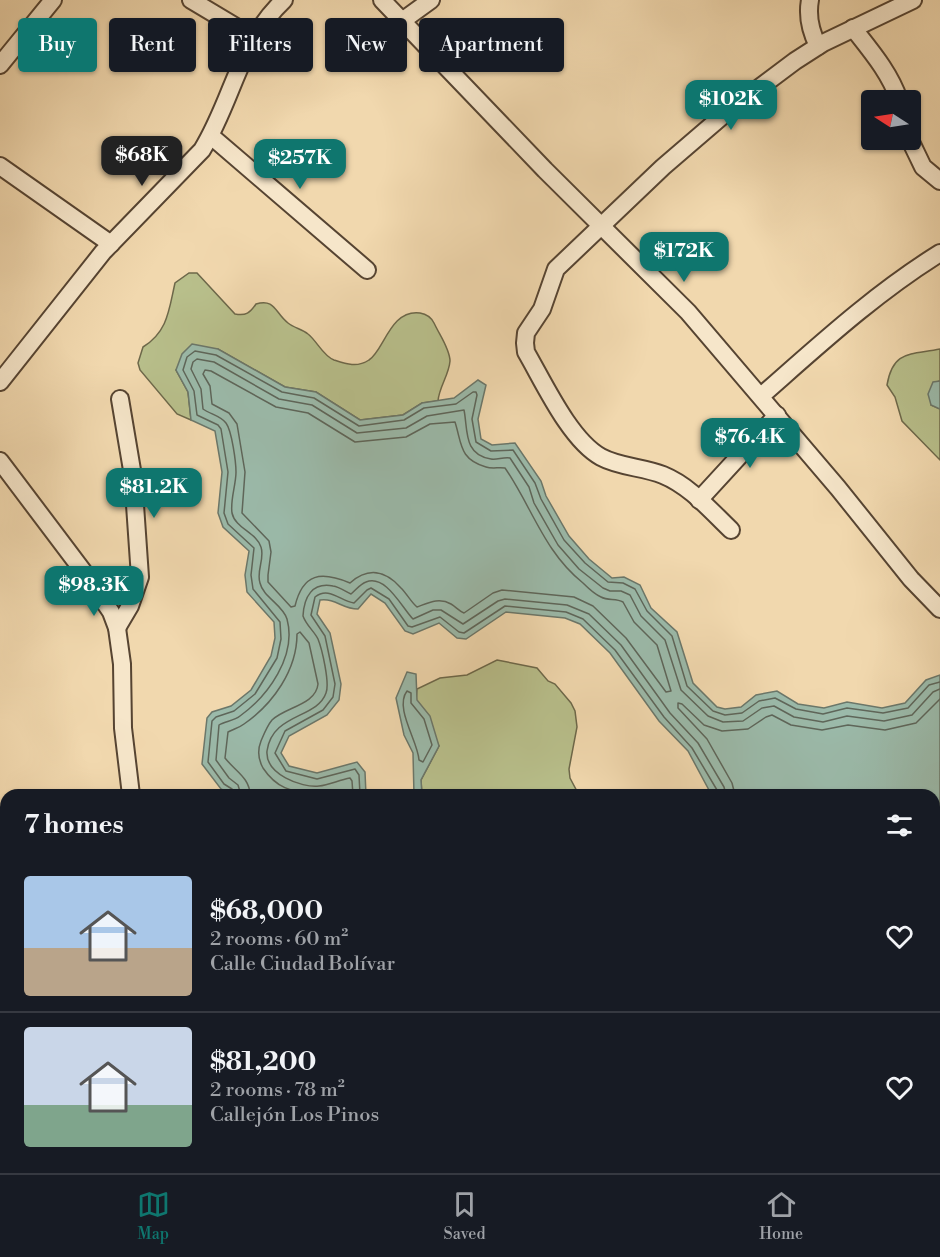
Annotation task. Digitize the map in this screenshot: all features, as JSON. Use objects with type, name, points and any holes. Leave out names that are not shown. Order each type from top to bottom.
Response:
[{"type":"street","points":[[0,65],[53,0]]},
{"type":"street","points":[[191,0],[221,18]]},
{"type":"street","points":[[268,18],[284,0]]},
{"type":"street","points":[[382,0],[399,18]]},
{"type":"street","points":[[406,18],[430,0]]},
{"type":"street","points":[[810,0],[808,9],[810,25],[818,46]]},
{"type":"street","points":[[731,530],[676,481],[601,457],[582,443],[526,352],[525,343],[530,327],[542,309],[556,269],[696,137],[818,46],[913,0]]},
{"type":"street","points":[[407,26],[545,170],[688,312],[911,579],[940,609]]},
{"type":"street","points":[[853,28],[891,81],[895,90]]},
{"type":"street","points":[[0,382],[73,288],[111,244],[197,156],[211,136],[236,72]]},
{"type":"street","points":[[211,136],[367,270]]},
{"type":"street","points":[[915,150],[923,166],[940,182]]},
{"type":"street","points":[[0,166],[111,244]]},
{"type":"street","points":[[760,396],[824,339],[882,292],[940,253]]},
{"type":"street","points":[[117,628],[130,606],[140,578],[133,476],[120,399]]},
{"type":"street","points":[[699,500],[777,416]]},
{"type":"street","points":[[0,461],[111,612],[117,628],[122,664],[122,716],[130,789]]},
{"type":"green space","points":[[189,273],[197,273],[235,314],[247,313],[256,304],[271,305],[288,323],[308,334],[330,358],[347,364],[356,365],[369,360],[401,317],[420,313],[426,315],[434,323],[450,356],[438,401],[422,403],[403,415],[360,420],[316,392],[285,387],[218,349],[176,370],[188,392],[191,420],[177,414],[140,370],[138,363],[143,347],[163,327],[175,283]]},
{"type":"green space","points":[[940,349],[940,381],[933,383],[931,405],[940,409],[940,460],[902,421],[895,397],[887,385],[898,360],[912,354]]},
{"type":"green space","points":[[497,660],[537,668],[548,681],[555,684],[575,711],[577,727],[569,769],[570,778],[576,789],[422,789],[421,780],[439,746],[416,700],[417,689],[440,678],[467,675]]},
{"type":"water","points":[[192,344],[218,349],[285,387],[316,392],[360,420],[403,415],[422,403],[454,398],[478,380],[486,385],[478,419],[481,439],[492,445],[515,443],[541,481],[546,496],[569,536],[589,559],[612,578],[624,577],[640,585],[651,608],[677,632],[693,683],[717,707],[725,709],[741,707],[756,695],[777,691],[798,704],[824,708],[847,702],[882,708],[905,703],[926,680],[940,675],[940,789],[708,789],[688,751],[659,721],[610,653],[580,624],[565,618],[506,612],[466,639],[457,638],[439,623],[413,634],[405,631],[385,603],[371,594],[358,609],[320,600],[317,614],[330,633],[341,684],[339,700],[327,715],[289,736],[281,753],[289,766],[317,773],[357,762],[365,772],[366,789],[221,789],[202,764],[207,718],[212,712],[231,706],[251,690],[271,656],[275,638],[274,622],[247,592],[245,575],[249,551],[223,527],[218,513],[222,472],[215,431],[191,420],[188,392],[176,370],[182,354]]},
{"type":"water","points":[[940,381],[940,409],[931,405],[928,394],[933,382]]},
{"type":"water","points":[[407,672],[416,674],[417,700],[430,716],[439,746],[421,780],[422,789],[414,789],[413,753],[404,735],[396,698]]}]
